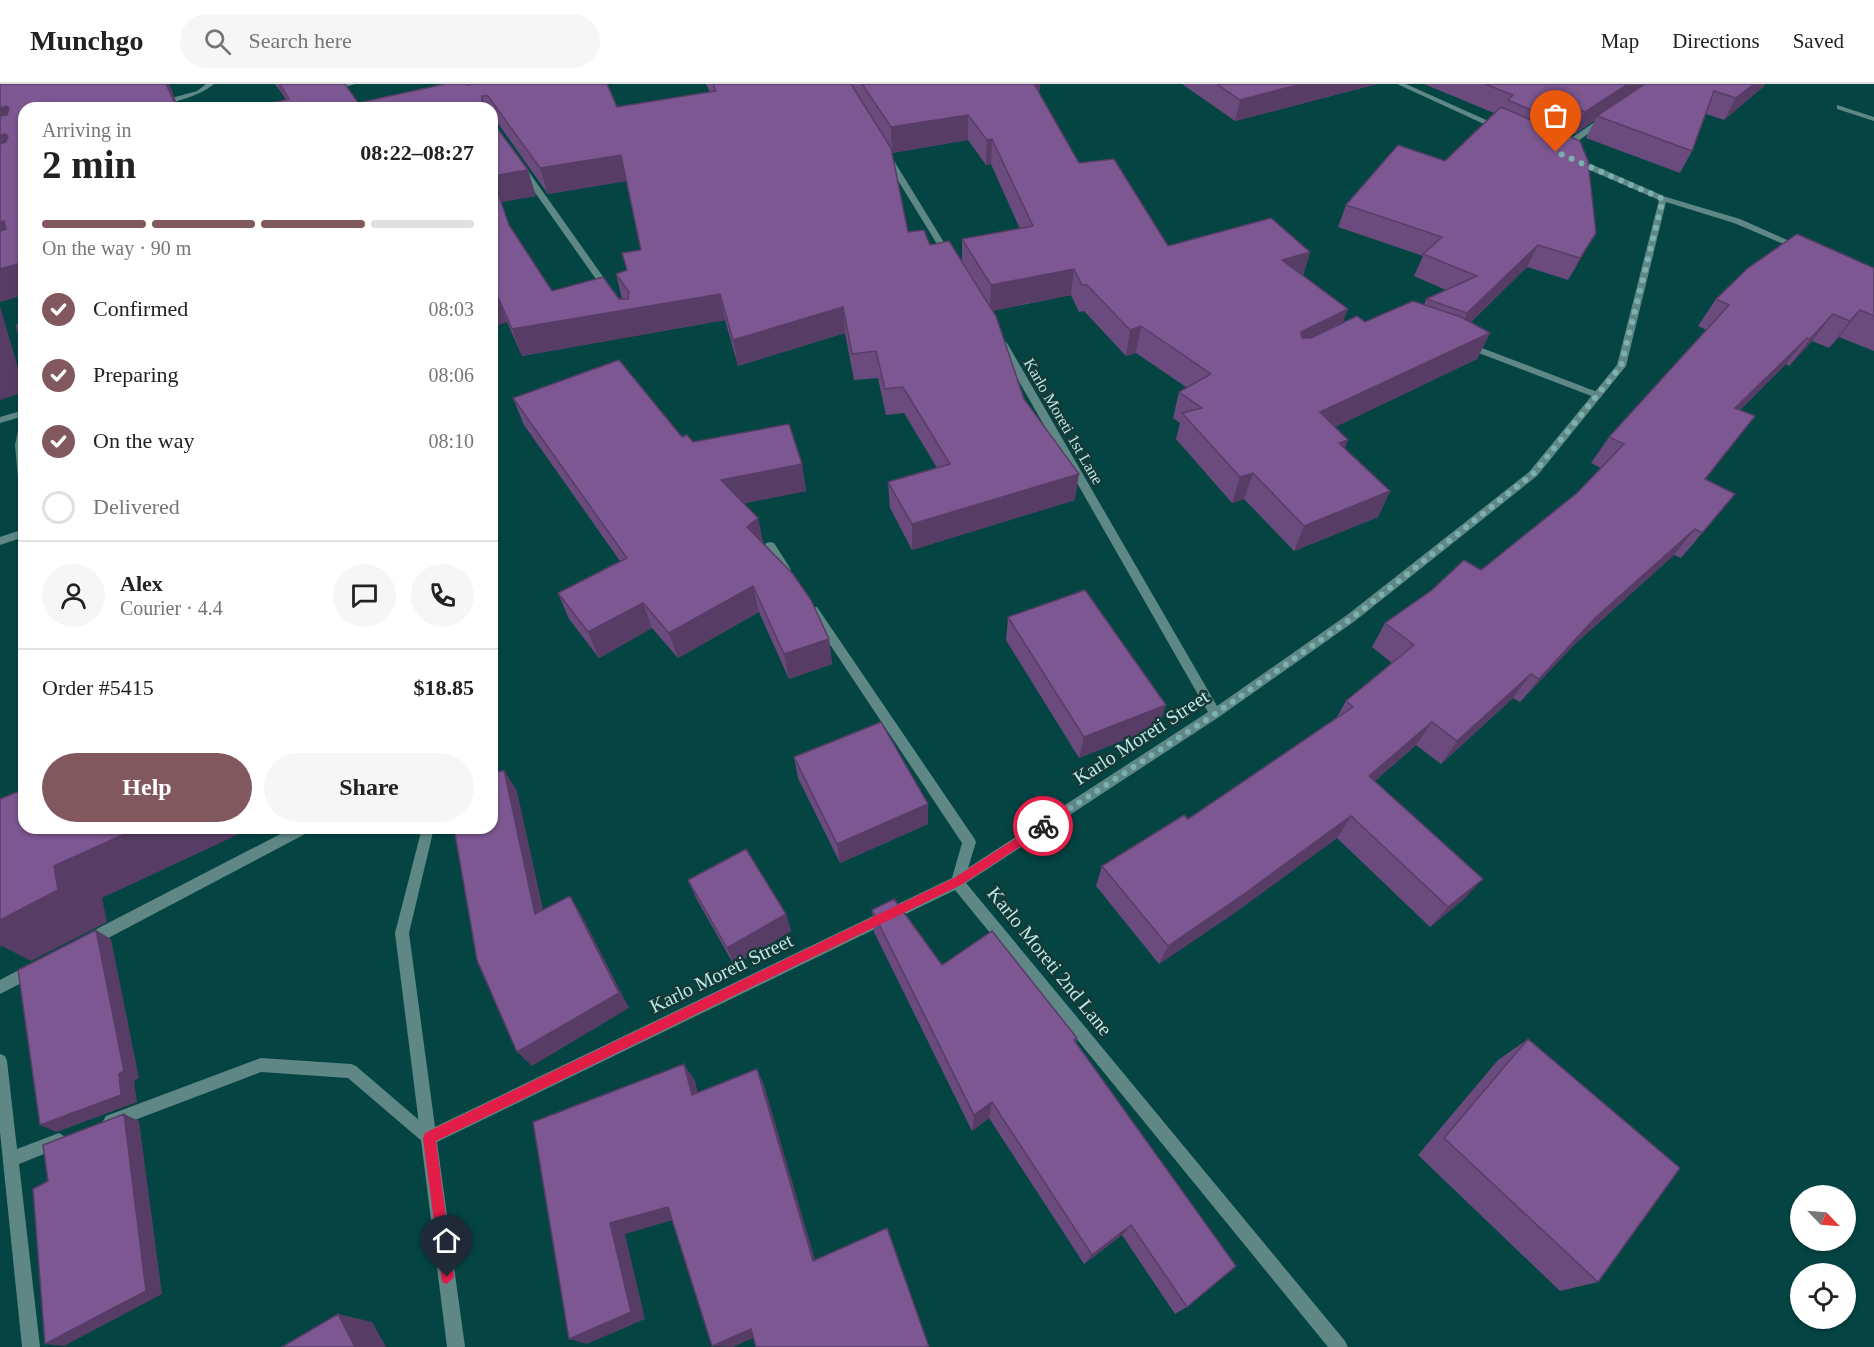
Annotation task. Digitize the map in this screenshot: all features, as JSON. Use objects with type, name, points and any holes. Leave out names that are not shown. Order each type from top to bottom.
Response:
[{"type":"street","points":[[157,102],[211,84]]},
{"type":"street","points":[[319,92],[352,84]]},
{"type":"street","points":[[1400,84],[1504,129]]},
{"type":"street","points":[[1840,107],[1874,119]]},
{"type":"street","points":[[1612,115],[1556,152],[1663,199],[1737,222],[1811,252]]},
{"type":"street","points":[[880,144],[953,264]]},
{"type":"street","points":[[519,163],[611,294]]},
{"type":"street","name":"Karlo Moreti Street","points":[[429,1138],[957,882],[1215,714],[1352,618],[1533,474],[1621,366],[1663,199]]},
{"type":"street","name":"Karlo Moreti 1st Lane","points":[[996,334],[1215,714]]},
{"type":"street","points":[[1460,342],[1597,396]]},
{"type":"street","points":[[0,420],[18,415]]},
{"type":"street","points":[[0,541],[18,535]]},
{"type":"street","name":"Karlo Moreti 2nd Lane","points":[[770,546],[969,842],[957,882],[1339,1347]]},
{"type":"street","points":[[73,949],[293,834]]},
{"type":"street","points":[[427,834],[402,933],[456,1347]]},
{"type":"street","points":[[0,987],[42,965]]},
{"type":"street","points":[[0,1062],[31,1347]]},
{"type":"street","points":[[99,1126],[261,1065],[351,1071],[429,1138]]},
{"type":"street","points":[[12,1158],[77,1134]]},
{"type":"building","points":[[0,84],[166,84],[174,102],[18,102],[18,264],[0,269],[0,231],[6,229],[4,221],[0,222],[0,144],[6,142],[8,136],[0,135],[0,116],[7,115],[9,108],[6,106],[0,108]]},
{"type":"building","points":[[280,84],[345,84],[357,102],[276,102],[289,99]]},
{"type":"building","points":[[445,84],[607,84],[617,107],[716,91],[713,84],[851,84],[891,148],[908,232],[924,230],[930,245],[949,241],[996,316],[1024,399],[1079,474],[912,524],[888,482],[950,464],[903,387],[885,389],[876,351],[852,354],[843,307],[733,340],[720,294],[512,329],[498,297],[498,193],[509,225],[552,291],[603,277],[619,299],[628,299],[629,292],[616,274],[627,270],[622,253],[641,250],[621,155],[540,168],[498,110],[498,102],[492,102],[488,96],[482,96],[482,102],[363,102]]},
{"type":"building","points":[[862,84],[1034,84],[1079,163],[1114,159],[1168,246],[1271,218],[1310,252],[1282,260],[1348,309],[1301,332],[1302,338],[1311,338],[1357,316],[1365,322],[1413,301],[1461,317],[1490,333],[1320,412],[1348,440],[1339,443],[1390,491],[1304,526],[1253,473],[1240,477],[1182,413],[1202,408],[1179,392],[1211,374],[1141,326],[1130,330],[1087,285],[1082,285],[1074,269],[991,285],[962,239],[1033,226],[992,139],[987,140],[968,115],[891,127]]},
{"type":"building","points":[[1217,84],[1301,84],[1240,100]]},
{"type":"building","points":[[1485,84],[1628,84],[1585,112],[1566,105],[1572,121],[1566,125],[1508,100],[1513,95]]},
{"type":"building","points":[[1645,84],[1754,84],[1736,98],[1714,91],[1692,151],[1597,116]]},
{"type":"building","points":[[1501,107],[1580,141],[1588,161],[1596,233],[1580,258],[1538,245],[1467,313],[1426,299],[1477,276],[1423,254],[1442,237],[1346,205],[1398,145],[1445,161]]},
{"type":"building","points":[[498,129],[528,170],[498,175]]},
{"type":"building","points":[[1797,234],[1874,268],[1874,316],[1860,310],[1850,321],[1833,314],[1810,339],[1807,338],[1735,408],[1755,416],[1705,479],[1735,494],[1702,533],[1695,529],[1594,619],[1539,679],[1531,674],[1457,741],[1432,722],[1369,776],[1483,879],[1448,907],[1351,816],[1168,946],[1102,866],[1184,815],[1188,819],[1353,707],[1346,701],[1414,645],[1385,623],[1432,590],[1464,560],[1481,570],[1577,493],[1624,444],[1609,437],[1729,305],[1716,299],[1748,268]]},
{"type":"building","points":[[619,360],[682,437],[687,435],[693,442],[789,424],[802,464],[721,480],[758,518],[747,527],[793,574],[811,600],[829,639],[784,654],[753,586],[669,633],[643,603],[588,632],[558,593],[627,558],[513,398]]},
{"type":"building","points":[[1085,590],[1166,705],[1084,737],[1008,617]]},
{"type":"building","points":[[881,722],[928,804],[837,844],[794,757]]},
{"type":"building","points":[[504,770],[535,914],[570,896],[619,993],[517,1052],[477,960],[455,834],[498,834],[498,772]]},
{"type":"building","points":[[18,792],[18,834],[125,834],[54,866],[58,890],[0,920],[0,799]]},
{"type":"building","points":[[746,849],[786,914],[727,948],[688,880]]},
{"type":"building","points":[[894,899],[942,965],[992,931],[1077,1038],[1074,1040],[1236,1266],[1187,1307],[1131,1225],[1092,1255],[992,1102],[974,1115],[872,910]]},
{"type":"building","points":[[96,930],[124,1071],[119,1074],[121,1095],[40,1125],[18,970]]},
{"type":"building","points":[[1528,1039],[1680,1168],[1598,1282],[1444,1138]]},
{"type":"building","points":[[684,1064],[692,1095],[757,1069],[813,1261],[887,1228],[929,1347],[756,1347],[751,1329],[712,1346],[668,1207],[610,1223],[631,1312],[569,1339],[533,1122]]},
{"type":"building","points":[[124,1114],[146,1291],[45,1344],[33,1189],[48,1181],[43,1145]]},
{"type":"building","points":[[338,1314],[355,1347],[282,1347]]},
{"type":"way so far","points":[[1043,826],[1215,714],[1352,618],[1533,474],[1621,366],[1663,199],[1556,152]]},
{"type":"route","points":[[447,1277],[429,1138],[957,882],[1043,826]]}]
